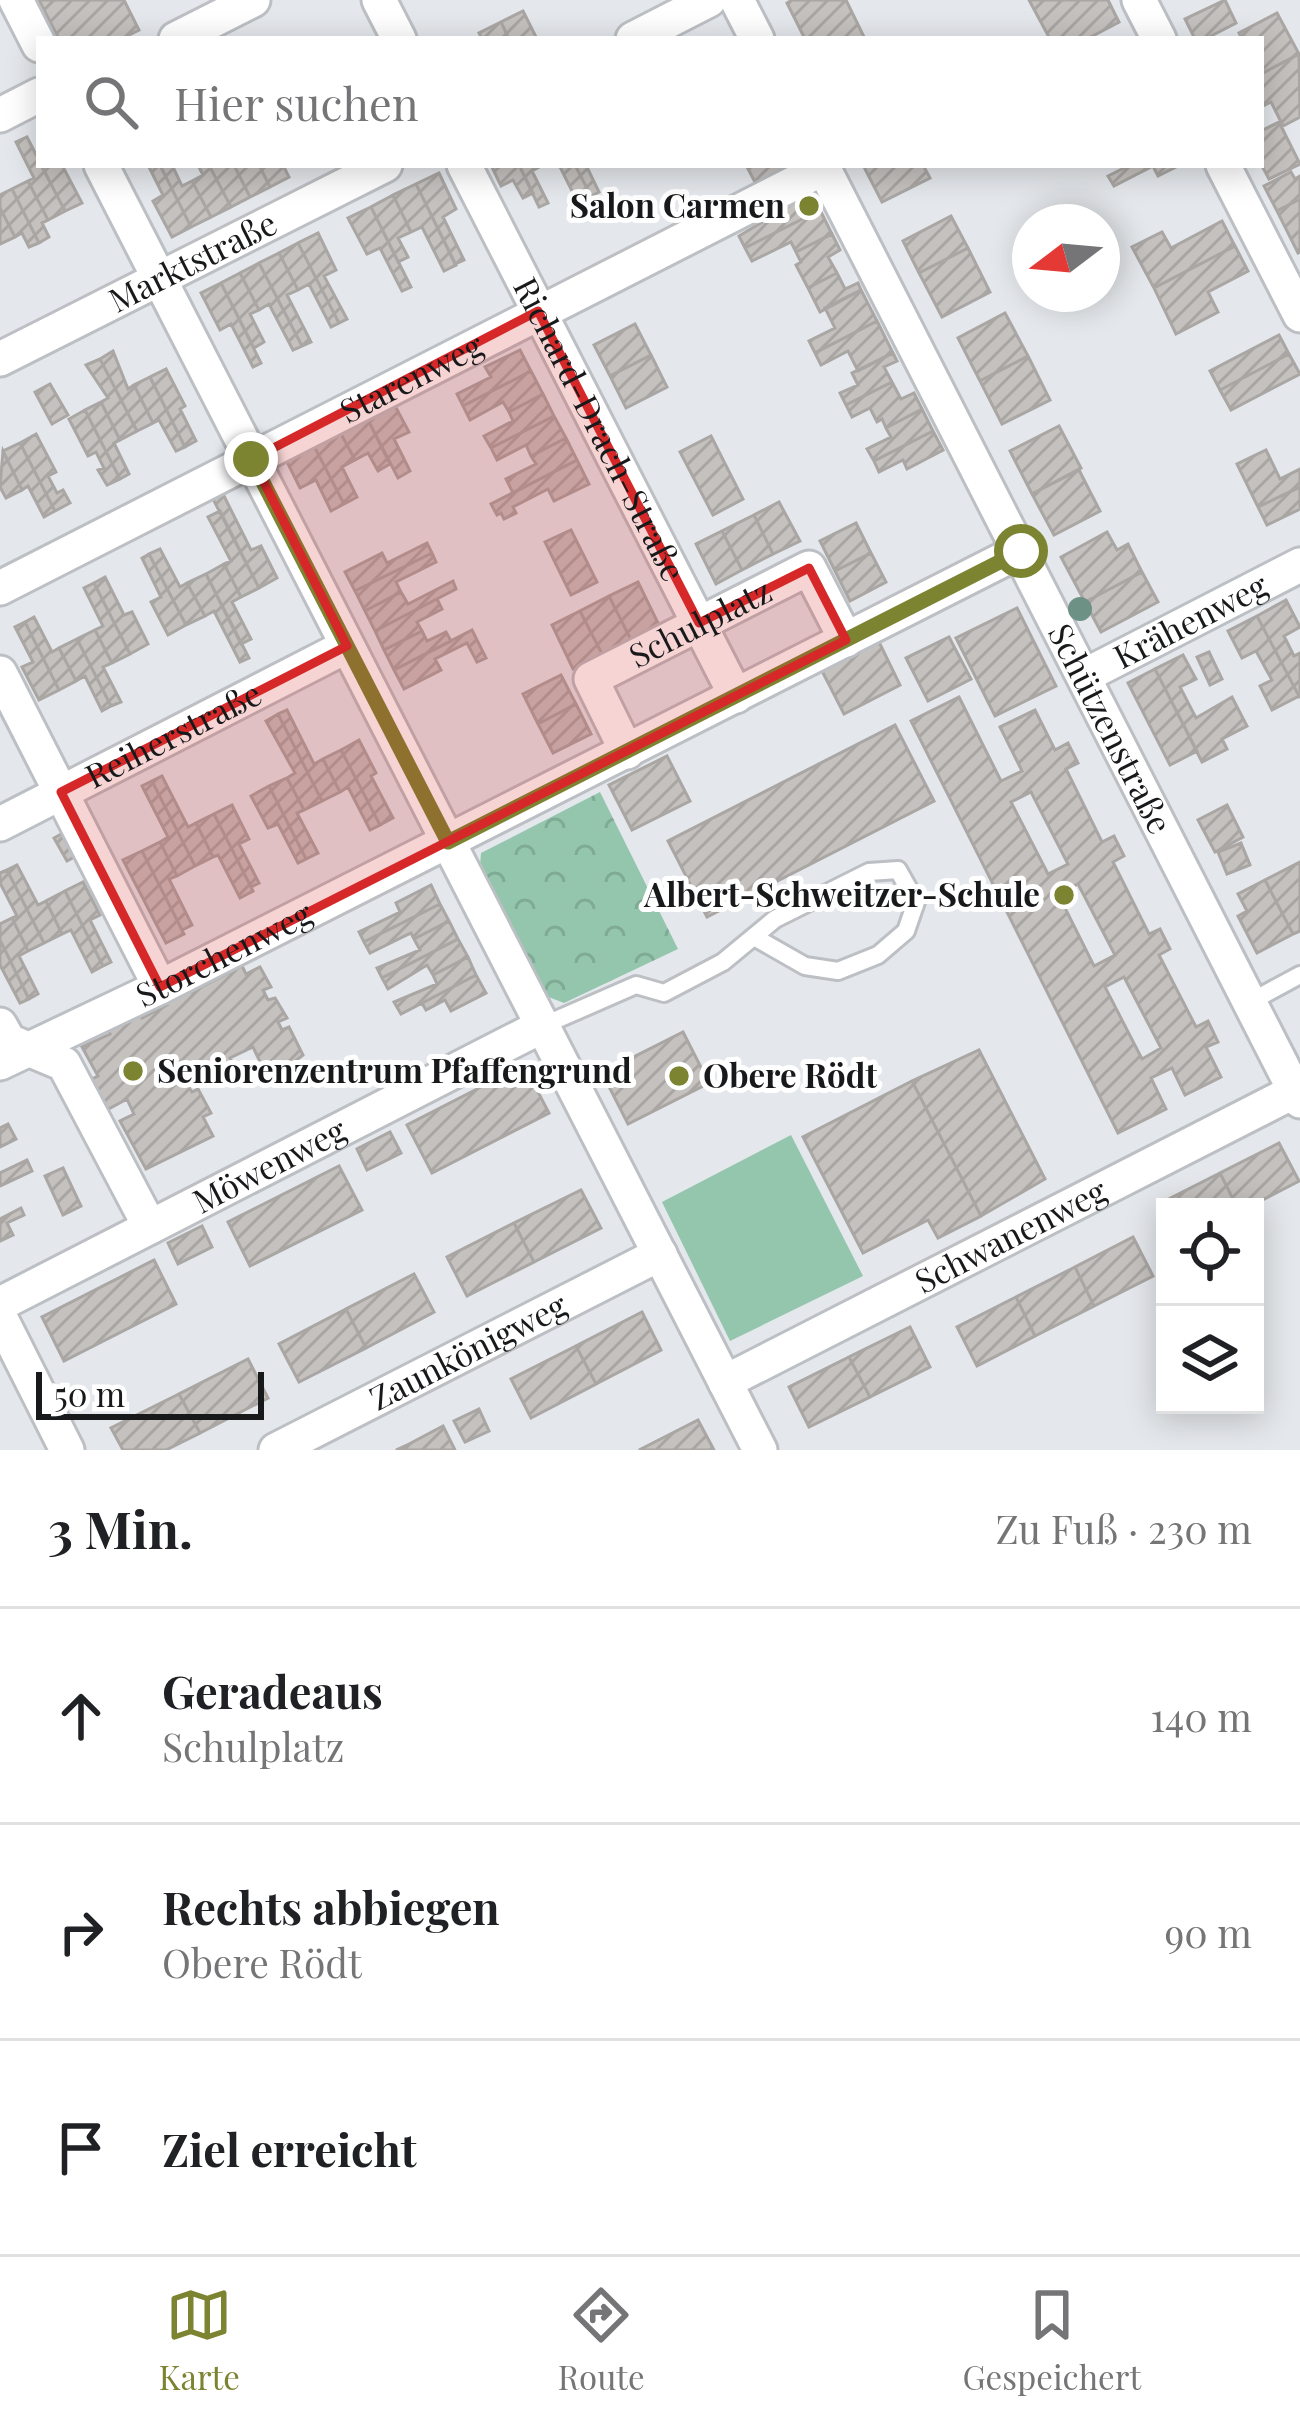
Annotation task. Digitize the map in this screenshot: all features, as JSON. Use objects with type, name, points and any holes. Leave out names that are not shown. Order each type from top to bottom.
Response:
[{"type":"street","points":[[16,0],[36,39]]},
{"type":"street","points":[[182,36],[253,0]]},
{"type":"street","points":[[380,0],[398,36]]},
{"type":"street","points":[[639,36],[709,0]]},
{"type":"street","points":[[737,0],[756,36]]},
{"type":"street","points":[[1139,0],[1157,36]]},
{"type":"street","points":[[0,115],[36,97]]},
{"type":"street","points":[[103,168],[760,1450]]},
{"type":"street","name":"Marktstraße","points":[[0,359],[379,168]]},
{"type":"street","name":"Richard-Drach-Straße","points":[[466,168],[736,696]]},
{"type":"street","name":"Starenweg","points":[[0,587],[819,168]]},
{"type":"street","name":"Schützenstraße","points":[[824,168],[1298,1096]]},
{"type":"street","points":[[1225,168],[1300,315]]},
{"type":"street","points":[[448,842],[1021,551]]},
{"type":"street","name":"Krähenweg","points":[[1084,676],[1300,566]]},
{"type":"street","name":"Schulplatz","points":[[627,752],[591,679],[699,623],[809,568],[846,640]]},
{"type":"street","name":"Reiherstraße","points":[[0,824],[347,646]]},
{"type":"street","points":[[0,673],[160,987]]},
{"type":"street","name":"Storchenweg","points":[[14,1056],[448,842]]},
{"type":"street","points":[[0,1025],[14,1056],[64,1064],[150,1227]]},
{"type":"street","name":"Möwenweg","points":[[0,1304],[542,1026]]},
{"type":"street","name":"Schwanenweg","points":[[725,1382],[1298,1096]]},
{"type":"street","name":"Zaunkönigweg","points":[[276,1450],[660,1254]]},
{"type":"street","points":[[0,1318],[68,1450]]},
{"type":"lane","points":[[542,1026],[636,985],[664,993],[723,962],[775,919],[883,868],[898,871],[916,902],[906,932],[878,955],[838,971],[805,966],[756,938]]},
{"type":"lane","points":[[1250,1002],[1300,976]]},
{"type":"highlighted area","points":[[538,311],[699,623],[809,568],[846,640],[160,987],[61,792],[347,646],[252,459]]},
{"type":"green space","points":[[600,792],[678,949],[564,1003],[546,996],[480,866],[481,853]]},
{"type":"green space","points":[[791,1135],[863,1276],[730,1341],[662,1202]]},
{"type":"building","points":[[39,0],[124,0],[139,30],[127,36],[57,36]]},
{"type":"building","points":[[846,0],[864,36],[804,36],[787,3]]},
{"type":"building","points":[[1029,0],[1108,0],[1119,22],[1093,36],[1048,36]]},
{"type":"building","points":[[1225,0],[1236,23],[1211,36],[1194,36],[1185,19]]},
{"type":"building","points":[[523,11],[536,36],[508,36],[501,22]]},
{"type":"building","points":[[1277,13],[1299,54],[1264,72],[1264,36],[1239,33]]},
{"type":"building","points":[[501,22],[508,36],[480,36]]},
{"type":"building","points":[[1299,54],[1300,117],[1283,126],[1271,102],[1264,106],[1264,72]]},
{"type":"building","points":[[1279,122],[1300,164],[1269,179],[1263,168],[1264,130]]},
{"type":"building","points":[[27,137],[36,155],[36,168],[43,168],[65,211],[48,220],[28,181],[34,178],[16,142]]},
{"type":"building","points":[[43,168],[64,168],[82,203],[65,211]]},
{"type":"building","points":[[150,168],[162,168],[191,227],[172,237],[153,201],[163,195]]},
{"type":"building","points":[[162,168],[173,168],[182,186],[192,181],[211,217],[191,227]]},
{"type":"building","points":[[200,168],[211,168],[231,207],[211,217],[192,181],[203,175]]},
{"type":"building","points":[[211,168],[236,168],[250,197],[231,207]]},
{"type":"building","points":[[236,168],[260,168],[270,187],[250,197]]},
{"type":"building","points":[[260,168],[284,168],[289,177],[270,187]]},
{"type":"building","points":[[492,168],[520,168],[533,193],[523,198],[513,180],[501,186]]},
{"type":"building","points":[[520,168],[538,168],[532,171],[548,203],[539,207]]},
{"type":"building","points":[[560,168],[577,168],[591,196],[578,203]]},
{"type":"building","points":[[577,168],[587,168],[599,192],[591,196]]},
{"type":"building","points":[[748,168],[791,168],[757,186]]},
{"type":"building","points":[[865,168],[925,168],[930,178],[882,202]]},
{"type":"building","points":[[1124,168],[1149,168],[1114,186],[1108,176]]},
{"type":"building","points":[[1291,172],[1295,179],[1300,176],[1300,199],[1277,211],[1264,186]]},
{"type":"building","points":[[439,173],[456,209],[443,217],[464,260],[455,264],[416,184]]},
{"type":"building","points":[[28,181],[48,220],[42,223],[49,237],[39,243],[12,189]]},
{"type":"building","points":[[416,184],[456,265],[444,271],[422,227],[411,232],[393,195]]},
{"type":"building","points":[[12,189],[39,243],[29,247],[22,233],[15,237],[0,208],[0,195]]},
{"type":"building","points":[[811,193],[820,210],[745,248],[739,236]]},
{"type":"building","points":[[393,195],[411,232],[398,238],[408,257],[398,262],[371,207]]},
{"type":"building","points":[[1300,199],[1300,252],[1298,253],[1277,211]]},
{"type":"building","points":[[371,207],[411,287],[402,291],[380,248],[367,254],[348,218]]},
{"type":"building","points":[[0,208],[15,237],[0,244]]},
{"type":"building","points":[[820,210],[832,234],[796,252],[791,242],[752,261],[745,248]]},
{"type":"building","points":[[951,216],[968,248],[919,273],[903,241]]},
{"type":"building","points":[[1222,221],[1235,246],[1154,288],[1132,247],[1162,232],[1171,248]]},
{"type":"building","points":[[318,233],[336,270],[324,276],[347,319],[339,323],[298,243]]},
{"type":"building","points":[[832,234],[840,250],[828,257],[837,273],[808,288],[796,265],[801,262],[796,252]]},
{"type":"building","points":[[298,243],[339,323],[331,327],[309,284],[298,290],[279,253]]},
{"type":"building","points":[[1235,246],[1248,271],[1208,292],[1218,312],[1176,334],[1154,288]]},
{"type":"building","points":[[968,248],[990,292],[942,317],[919,273]]},
{"type":"building","points":[[279,253],[298,290],[287,295],[311,342],[302,346],[259,263]]},
{"type":"building","points":[[259,263],[302,346],[293,350],[269,304],[259,310],[240,273]]},
{"type":"building","points":[[240,273],[259,310],[250,314],[264,342],[254,348],[221,283]]},
{"type":"building","points":[[837,273],[845,289],[858,283],[861,290],[820,312],[808,288]]},
{"type":"building","points":[[221,283],[261,363],[253,367],[231,324],[220,330],[201,293]]},
{"type":"building","points":[[861,290],[877,321],[815,353],[809,341],[835,328],[825,308]]},
{"type":"building","points":[[1005,313],[1028,356],[980,381],[958,338]]},
{"type":"building","points":[[877,321],[893,353],[858,371],[848,351],[821,365],[815,353]]},
{"type":"building","points":[[635,324],[651,355],[610,376],[594,345]]},
{"type":"building","points":[[1279,335],[1289,354],[1220,390],[1210,371]]},
{"type":"building","points":[[520,350],[531,371],[463,406],[457,394],[491,377],[485,367]]},
{"type":"building","points":[[113,351],[128,389],[134,385],[153,423],[137,431],[100,359]]},
{"type":"building","points":[[893,353],[897,361],[884,367],[892,382],[846,405],[840,393],[858,385],[852,373]]},
{"type":"building","points":[[1289,354],[1300,374],[1231,410],[1220,390]]},
{"type":"building","points":[[651,355],[667,387],[626,408],[610,376]]},
{"type":"building","points":[[1028,356],[1050,400],[1002,424],[980,381]]},
{"type":"building","points":[[100,359],[137,431],[120,440],[101,402],[108,398],[86,365]]},
{"type":"building","points":[[166,369],[196,441],[185,447],[150,377]]},
{"type":"building","points":[[531,371],[543,394],[509,412],[503,402],[470,420],[463,406]]},
{"type":"building","points":[[150,377],[185,447],[176,451],[159,420],[153,423],[134,385]]},
{"type":"building","points":[[892,382],[901,399],[914,393],[922,409],[886,428],[870,408],[852,417],[846,405]]},
{"type":"building","points":[[50,384],[68,415],[52,424],[35,392]]},
{"type":"building","points":[[543,394],[554,416],[491,448],[484,436],[513,421],[509,412]]},
{"type":"building","points":[[101,402],[120,440],[114,443],[129,474],[120,479],[85,410]]},
{"type":"building","points":[[394,404],[409,432],[394,439],[410,471],[398,478],[367,418]]},
{"type":"building","points":[[922,409],[933,431],[874,461],[867,449],[891,437],[886,428]]},
{"type":"building","points":[[85,410],[120,479],[107,485],[98,470],[104,468],[96,452],[88,456],[69,419]]},
{"type":"building","points":[[554,416],[566,438],[531,456],[526,445],[497,460],[491,448]]},
{"type":"building","points":[[367,418],[390,464],[378,471],[368,453],[355,460],[340,432]]},
{"type":"building","points":[[1059,426],[1081,468],[1032,494],[1010,451]]},
{"type":"building","points":[[933,431],[943,450],[907,469],[903,460],[879,472],[874,461]]},
{"type":"building","points":[[340,432],[355,460],[342,467],[357,497],[344,504],[314,446]]},
{"type":"building","points":[[36,434],[56,472],[48,476],[57,493],[63,490],[70,503],[55,511],[20,443]]},
{"type":"building","points":[[711,436],[743,499],[713,515],[680,452]]},
{"type":"building","points":[[566,438],[577,460],[513,493],[506,479],[536,464],[531,456]]},
{"type":"building","points":[[20,443],[55,511],[44,517],[28,486],[22,490],[3,451]]},
{"type":"building","points":[[314,446],[344,504],[331,511],[316,480],[300,488],[286,460]]},
{"type":"building","points":[[1266,450],[1280,479],[1300,469],[1300,487],[1258,507],[1237,464]]},
{"type":"building","points":[[3,451],[22,490],[6,498],[0,487]]},
{"type":"building","points":[[577,460],[589,484],[554,501],[548,489],[513,507],[516,513],[504,519],[501,513],[497,515],[491,504]]},
{"type":"building","points":[[1079,470],[1100,511],[1054,535],[1032,494]]},
{"type":"building","points":[[1300,487],[1300,509],[1267,525],[1258,507]]},
{"type":"building","points":[[223,494],[251,550],[261,546],[277,578],[259,588],[213,499]]},
{"type":"building","points":[[779,502],[800,541],[773,554],[754,515]]},
{"type":"building","points":[[220,511],[259,588],[241,597],[224,564],[231,561],[208,517]]},
{"type":"building","points":[[754,515],[773,554],[742,570],[722,531]]},
{"type":"building","points":[[856,523],[871,553],[835,571],[820,541]]},
{"type":"building","points":[[571,530],[597,582],[571,595],[545,542]]},
{"type":"building","points":[[722,531],[742,570],[716,584],[696,544]]},
{"type":"building","points":[[1107,532],[1117,550],[1128,544],[1142,572],[1085,602],[1061,557]]},
{"type":"building","points":[[427,543],[432,553],[355,591],[345,572],[382,553],[387,563]]},
{"type":"building","points":[[160,549],[180,587],[187,583],[205,616],[186,625],[149,554]]},
{"type":"building","points":[[432,553],[436,562],[396,582],[401,592],[365,611],[355,591]]},
{"type":"building","points":[[871,553],[886,582],[850,601],[835,571]]},
{"type":"building","points":[[149,554],[186,625],[168,635],[151,602],[161,597],[142,558]]},
{"type":"building","points":[[224,564],[241,597],[232,602],[251,639],[241,644],[206,574]]},
{"type":"building","points":[[1142,572],[1158,602],[1101,632],[1085,602]]},
{"type":"building","points":[[206,574],[249,658],[240,662],[214,611],[205,616],[187,583]]},
{"type":"building","points":[[105,577],[124,615],[132,612],[148,644],[130,654],[94,583]]},
{"type":"building","points":[[453,581],[456,589],[375,631],[365,611],[401,592],[408,604]]},
{"type":"building","points":[[638,582],[659,625],[631,640],[609,596]]},
{"type":"building","points":[[94,583],[130,654],[112,663],[95,630],[103,626],[84,588]]},
{"type":"building","points":[[609,596],[631,640],[602,654],[580,611]]},
{"type":"building","points":[[437,599],[442,609],[417,622],[422,631],[384,650],[375,631]]},
{"type":"building","points":[[1286,600],[1300,627],[1284,636],[1294,656],[1300,653],[1300,698],[1257,616]]},
{"type":"building","points":[[1017,608],[1056,686],[995,716],[956,638]]},
{"type":"building","points":[[580,611],[602,654],[573,669],[552,625]]},
{"type":"building","points":[[1257,616],[1299,696],[1272,710],[1260,686],[1272,680],[1256,651],[1242,658],[1228,631]]},
{"type":"building","points":[[34,617],[52,652],[59,648],[76,681],[59,690],[25,622]]},
{"type":"building","points":[[25,622],[59,690],[39,700],[22,667],[33,662],[15,627]]},
{"type":"building","points":[[95,630],[112,663],[103,667],[121,702],[111,706],[77,639]]},
{"type":"building","points":[[472,630],[486,658],[477,662],[467,643],[435,659],[441,670],[404,689],[394,670]]},
{"type":"building","points":[[422,631],[427,641],[446,632],[451,641],[394,670],[384,650]]},
{"type":"building","points":[[949,637],[971,679],[928,701],[906,658]]},
{"type":"building","points":[[77,639],[111,706],[102,711],[85,676],[76,681],[59,648]]},
{"type":"building","points":[[879,642],[900,685],[844,714],[822,671]]},
{"type":"building","points":[[1209,652],[1222,679],[1210,685],[1197,657]]},
{"type":"building","points":[[1183,655],[1196,679],[1180,687],[1196,718],[1232,697],[1247,726],[1222,739],[1227,749],[1202,762],[1155,669]]},
{"type":"building","points":[[1155,669],[1197,751],[1170,765],[1128,683]]},
{"type":"building","points":[[561,675],[576,704],[538,724],[523,694]]},
{"type":"building","name":"Albert-Schweitzer-Schule","points":[[959,697],[1001,781],[1022,771],[1000,727],[1035,710],[1055,750],[1068,743],[1078,763],[1066,769],[1102,842],[1114,836],[1124,856],[1113,862],[1149,934],[1160,929],[1170,949],[1159,955],[1196,1027],[1208,1021],[1218,1042],[1206,1047],[1221,1077],[1185,1095],[1172,1068],[1151,1078],[1166,1109],[1118,1133],[911,721]],"holes":[[[1031,792],[1068,864],[1048,874],[1011,802]],[[1078,884],[1115,955],[1094,966],[1058,894]],[[1124,977],[1161,1048],[1142,1059],[1105,987]]]},
{"type":"building","points":[[576,704],[591,734],[553,753],[538,724]]},
{"type":"building","points":[[287,710],[314,764],[323,759],[340,792],[322,801],[278,714]]},
{"type":"building","points":[[278,714],[322,801],[304,810],[287,778],[295,773],[266,721]]},
{"type":"building","points":[[895,725],[934,801],[707,917],[668,841]]},
{"type":"building","points":[[359,740],[393,818],[380,825],[341,750]]},
{"type":"building","points":[[341,750],[380,825],[370,830],[348,787],[340,792],[323,759]]},
{"type":"building","points":[[667,756],[690,801],[632,830],[609,785]]},
{"type":"building","points":[[162,776],[188,827],[196,823],[213,857],[195,866],[152,781]]},
{"type":"building","points":[[287,778],[304,810],[297,813],[318,853],[306,859],[269,786]]},
{"type":"building","points":[[152,781],[195,866],[177,876],[160,842],[168,837],[142,786]]},
{"type":"building","points":[[269,786],[306,859],[298,863],[278,824],[268,828],[251,796]]},
{"type":"building","points":[[232,805],[249,839],[239,844],[259,883],[251,887],[214,814]]},
{"type":"building","points":[[1227,805],[1243,837],[1215,852],[1198,820]]},
{"type":"building","points":[[214,814],[253,891],[240,898],[196,823]]},
{"type":"building","points":[[65,832],[78,855],[67,861],[54,838]]},
{"type":"building","points":[[160,842],[177,876],[169,879],[192,925],[182,930],[142,851]]},
{"type":"building","points":[[1241,843],[1250,865],[1227,874],[1218,852]]},
{"type":"building","points":[[142,851],[184,934],[166,943],[123,860]]},
{"type":"building","points":[[1300,862],[1300,931],[1293,934],[1265,880]]},
{"type":"building","points":[[17,865],[38,905],[46,901],[62,934],[44,943],[7,870]]},
{"type":"building","points":[[7,870],[44,943],[28,951],[0,883],[0,873]]},
{"type":"building","points":[[1265,880],[1293,934],[1257,953],[1238,916],[1247,911],[1238,894]]},
{"type":"building","points":[[83,882],[100,915],[90,920],[111,962],[103,966],[65,891]]},
{"type":"building","points":[[431,885],[440,904],[364,942],[359,932],[400,912],[396,903]]},
{"type":"building","points":[[65,891],[103,966],[92,972],[71,930],[62,934],[46,901]]},
{"type":"building","points":[[440,904],[449,921],[370,953],[364,942]]},
{"type":"building","points":[[12,918],[28,951],[19,956],[38,994],[29,999],[0,940],[0,924]]},
{"type":"building","points":[[449,921],[458,939],[382,978],[377,968],[420,950],[414,939]]},
{"type":"building","points":[[458,939],[468,957],[433,975],[427,965],[388,989],[382,978]]},
{"type":"building","points":[[0,940],[29,999],[20,1003],[0,965]]},
{"type":"building","points":[[468,957],[476,975],[401,1014],[394,1002],[437,984],[433,975]]},
{"type":"building","name":"Seniorenzentrum Pfaffengrund","points":[[242,966],[246,974],[260,967],[271,987],[263,990],[268,1000],[275,998],[287,1018],[278,1022],[282,1030],[289,1027],[303,1055],[269,1081],[253,1047],[230,1058],[233,1064],[208,1077],[172,1063],[168,1078],[192,1092],[198,1089],[211,1113],[203,1117],[213,1136],[146,1169],[120,1121],[134,1114],[127,1099],[105,1111],[90,1080],[98,1076],[82,1047],[110,1034],[104,1023],[137,1008],[142,1018],[167,1005],[163,998],[189,985],[192,992]]},
{"type":"building","points":[[476,975],[486,993],[451,1011],[445,1000],[426,1010],[422,1003]]},
{"type":"building","points":[[683,1032],[709,1083],[628,1124],[602,1073]]},
{"type":"building","points":[[979,1050],[1045,1179],[981,1216],[912,1081]]},
{"type":"building","points":[[524,1065],[549,1113],[432,1173],[407,1125]]},
{"type":"building","points":[[912,1081],[981,1216],[938,1238],[928,1220],[863,1253],[803,1137]]},
{"type":"building","points":[[8,1124],[16,1139],[0,1147],[0,1128]]},
{"type":"building","points":[[390,1132],[401,1153],[367,1170],[357,1149]]},
{"type":"building","points":[[1279,1143],[1299,1181],[1264,1199],[1232,1198],[1220,1173]]},
{"type":"building","points":[[27,1160],[32,1171],[0,1186],[0,1173]]},
{"type":"building","points":[[339,1166],[362,1210],[250,1266],[228,1222]]},
{"type":"building","points":[[63,1168],[81,1206],[63,1215],[45,1176]]},
{"type":"building","points":[[1220,1173],[1232,1198],[1171,1198]]},
{"type":"building","points":[[581,1190],[601,1228],[534,1262],[514,1223]]},
{"type":"building","points":[[21,1208],[24,1215],[7,1223],[13,1235],[0,1241],[0,1219]]},
{"type":"building","points":[[514,1223],[534,1262],[467,1296],[447,1257]]},
{"type":"building","points":[[202,1226],[212,1247],[178,1264],[168,1243]]},
{"type":"building","points":[[1133,1237],[1153,1276],[1094,1306],[1075,1267]]},
{"type":"building","points":[[154,1260],[176,1304],[64,1361],[42,1317]]},
{"type":"building","points":[[1075,1267],[1094,1306],[1035,1336],[1016,1297]]},
{"type":"building","points":[[414,1274],[434,1312],[366,1348],[346,1309]]},
{"type":"building","points":[[1016,1297],[1035,1336],[977,1366],[957,1327]]},
{"type":"building","points":[[346,1309],[366,1348],[299,1382],[279,1344]]},
{"type":"building","points":[[642,1312],[661,1350],[596,1384],[576,1346]]},
{"type":"building","points":[[910,1327],[930,1367],[870,1397],[849,1357]]},
{"type":"building","points":[[576,1346],[596,1384],[531,1418],[511,1379]]},
{"type":"building","points":[[849,1357],[870,1397],[809,1427],[789,1387]]},
{"type":"building","points":[[248,1359],[268,1398],[200,1433],[179,1394]]},
{"type":"building","points":[[179,1394],[200,1433],[166,1450],[123,1450],[111,1428]]},
{"type":"building","points":[[479,1409],[489,1431],[465,1442],[454,1421]]},
{"type":"building","points":[[698,1420],[714,1450],[639,1450]]},
{"type":"building","points":[[443,1426],[455,1450],[396,1450],[409,1444]]},
{"type":"place","name":"Salon Carmen","points":[[809,206]]},
{"type":"place","name":"Albert-Schweitzer-Schule","points":[[1064,895]]},
{"type":"place","name":"Seniorenzentrum Pfaffengrund","points":[[133,1071]]},
{"type":"place","name":"Obere Rödt","points":[[679,1076]]},
{"type":"route","points":[[251,459],[448,842],[1021,551]]}]
